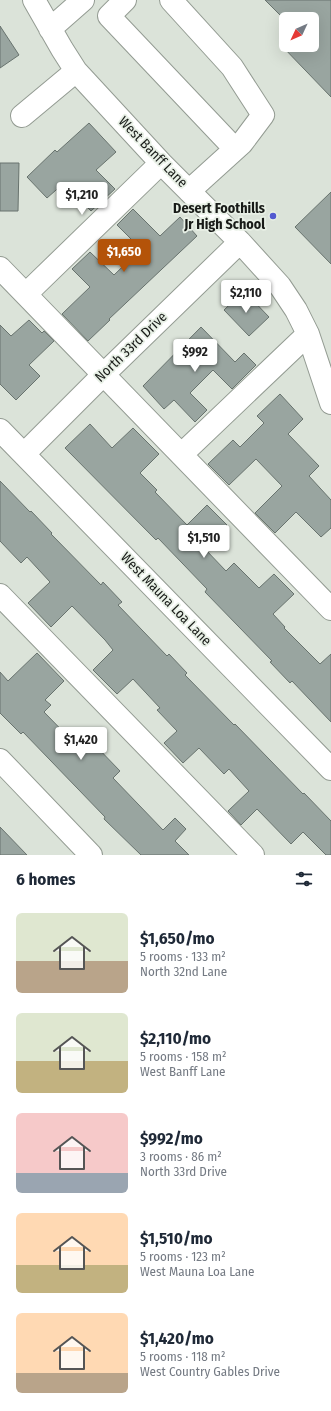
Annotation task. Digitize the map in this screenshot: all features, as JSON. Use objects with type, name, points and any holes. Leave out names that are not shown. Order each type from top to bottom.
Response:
[{"type":"street","name":"West Banff Lane","points":[[34,0],[76,71],[161,163],[240,242],[280,286],[296,310],[308,334],[331,403]]},
{"type":"street","points":[[50,29],[83,0]]},
{"type":"street","points":[[125,0],[109,16],[235,149]]},
{"type":"street","points":[[175,1],[232,67],[263,115],[242,143],[189,191]]},
{"type":"street","points":[[22,116],[76,71]]},
{"type":"street","points":[[26,294],[161,163]]},
{"type":"street","name":"North 33rd Drive","points":[[24,454],[240,242]]},
{"type":"street","points":[[0,268],[331,609]]},
{"type":"street","points":[[182,454],[308,334]]},
{"type":"street","name":"West Mauna Loa Lane","points":[[0,430],[331,769]]},
{"type":"street","points":[[0,594],[253,855]]},
{"type":"street","points":[[0,760],[91,855]]},
{"type":"building","points":[[265,0],[331,0],[331,97],[288,52],[319,52],[319,12],[279,12],[279,14]]},
{"type":"building","points":[[0,26],[19,55],[0,68]]},
{"type":"building","points":[[89,123],[116,152],[96,170],[115,189],[91,211],[64,183],[47,198],[27,177],[55,150],[57,152]]},
{"type":"building","points":[[0,163],[19,163],[18,211],[0,211]]},
{"type":"building","points":[[331,192],[331,264],[295,227]]},
{"type":"building","points":[[133,209],[160,236],[180,217],[197,236],[109,319],[110,320],[88,341],[62,314],[90,287],[72,269],[90,252],[114,275],[141,249],[117,225]]},
{"type":"building","points":[[244,291],[269,317],[249,336],[224,310]]},
{"type":"building","points":[[29,320],[42,333],[44,331],[54,341],[29,365],[40,376],[16,400],[0,384],[0,325],[11,336]]},
{"type":"building","points":[[201,327],[235,362],[244,353],[256,365],[232,389],[213,370],[190,393],[207,410],[195,422],[174,400],[164,409],[143,386]]},
{"type":"building","points":[[280,394],[303,419],[288,434],[319,466],[309,476],[331,500],[331,528],[321,537],[296,512],[275,533],[255,513],[282,486],[256,459],[229,485],[208,464],[233,440],[240,447],[264,423],[257,416]]},
{"type":"building","points":[[90,424],[112,448],[133,428],[159,454],[140,473],[157,490],[155,492],[187,525],[207,505],[227,525],[204,548],[226,571],[234,563],[259,588],[274,574],[294,594],[273,614],[285,627],[284,628],[320,664],[331,654],[331,722],[292,681],[290,683],[270,662],[272,661],[205,592],[207,589],[158,538],[156,540],[65,448]]},
{"type":"building","points":[[0,481],[30,512],[31,511],[52,533],[51,534],[101,585],[103,582],[122,602],[118,605],[167,656],[169,654],[187,673],[185,675],[331,821],[331,855],[326,855],[303,832],[291,844],[257,809],[241,825],[228,811],[249,791],[229,769],[224,774],[199,748],[183,763],[164,743],[177,731],[157,710],[160,708],[133,679],[117,694],[93,670],[113,650],[72,606],[51,627],[28,603],[50,582],[27,557],[21,563],[0,541]]},
{"type":"building","points":[[37,653],[64,681],[45,700],[51,705],[44,712],[83,752],[93,743],[120,771],[113,778],[163,830],[175,818],[186,829],[175,841],[189,855],[141,855],[104,819],[105,817],[23,732],[21,734],[0,713],[0,672],[8,681]]},
{"type":"building","points":[[0,827],[27,855],[0,855]]},
{"type":"place","name":"Desert Foothills Jr High School","points":[[273,216]]}]
